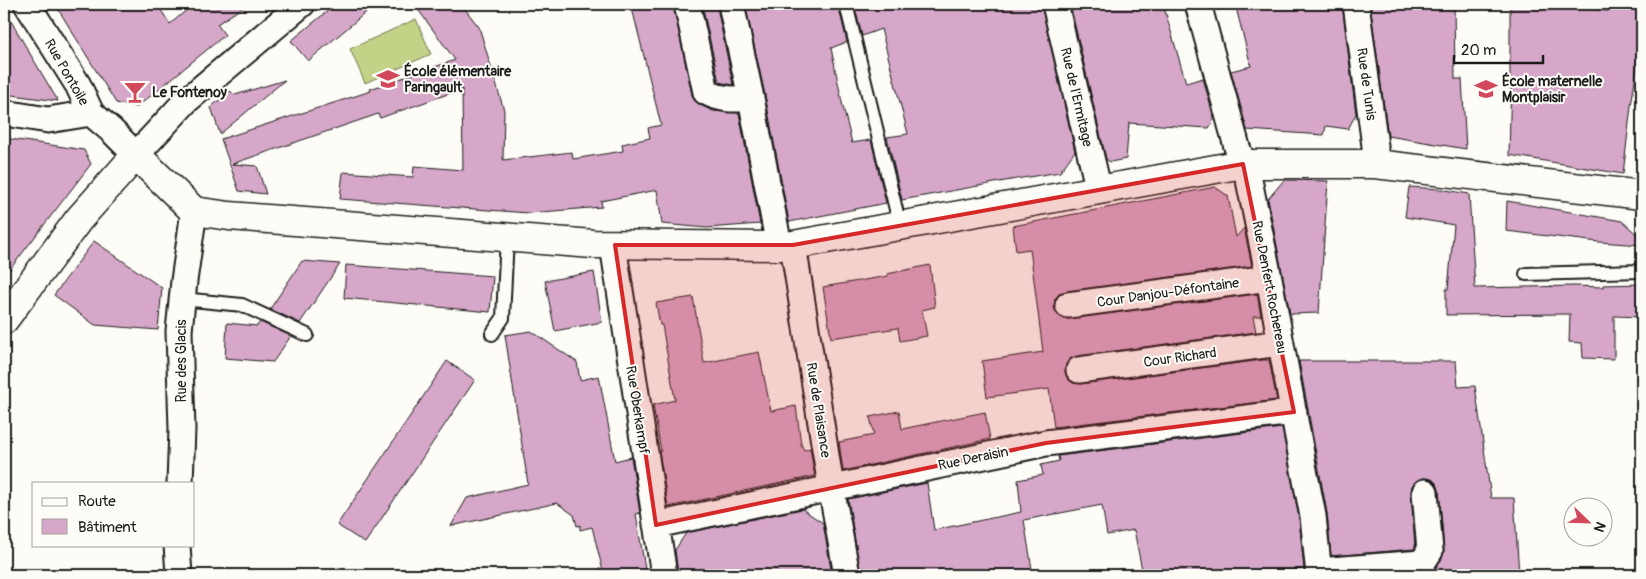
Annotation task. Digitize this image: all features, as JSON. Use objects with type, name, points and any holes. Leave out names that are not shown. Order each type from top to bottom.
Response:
[{"type":"main road","points":[[4,320],[79,220],[136,155],[194,211],[230,216],[615,245],[786,246],[1243,164],[1375,164],[1642,195]]},
{"type":"street","name":"Rue Pontoile","points":[[27,4],[78,85],[91,113],[136,155]]},
{"type":"street","points":[[136,155],[186,101],[302,4]]},
{"type":"street","points":[[687,4],[706,92],[716,98],[737,100],[751,98]]},
{"type":"street","name":"Rue de l'Ermitage","points":[[1055,4],[1099,191]]},
{"type":"street","name":"Rue Denfert Rochereau","points":[[1198,4],[1237,147],[1249,180],[1313,516],[1318,573]]},
{"type":"street","name":"Rue de Tunis","points":[[1356,4],[1375,146],[1375,164]]},
{"type":"street","name":"Rue de Plaisance","points":[[732,10],[786,246],[847,575]]},
{"type":"street","points":[[4,113],[48,120],[91,113]]},
{"type":"street","name":"Rue des Glacis","points":[[180,482],[182,430],[178,331],[194,211]]},
{"type":"street","name":"Rue Oberkampf","points":[[615,245],[615,258],[664,575]]},
{"type":"street","name":"Cour Danjou-Défontaine","points":[[1068,305],[1269,278]]},
{"type":"street","name":"Cour Richard","points":[[1079,370],[1280,343]]},
{"type":"street","name":"Rue Deraisin","points":[[656,525],[1046,443],[1294,412]]},
{"type":"street","points":[[1318,573],[1422,563],[1430,551],[1424,492]]},
{"type":"street","points":[[177,546],[179,575]]},
{"type":"lane","points":[[846,4],[900,226]]},
{"type":"lane","points":[[492,334],[503,318],[507,238]]},
{"type":"lane","points":[[1526,274],[1642,272]]},
{"type":"lane","points":[[182,299],[242,305],[307,335]]},
{"type":"highlighted area","points":[[1243,164],[1294,412],[1046,443],[656,525],[615,245],[793,245]]},
{"type":"green space","points":[[416,19],[431,54],[365,83],[350,49]]},
{"type":"building","points":[[55,4],[157,4],[170,24],[194,4],[248,4],[217,24],[225,35],[137,107],[116,103]]},
{"type":"building","points":[[336,4],[376,4],[308,61],[291,41]]},
{"type":"building","points":[[414,4],[461,4],[479,27],[504,110],[503,160],[572,152],[573,159],[623,151],[622,144],[650,138],[648,128],[661,125],[631,4],[673,4],[694,100],[713,111],[739,113],[760,224],[707,228],[662,224],[657,190],[601,201],[602,207],[529,213],[340,199],[343,172],[413,177],[414,166],[463,170],[462,89],[380,118],[378,114],[232,164],[257,166],[266,194],[239,191],[221,139],[371,91],[370,89],[455,60]]},
{"type":"building","points":[[702,4],[719,4],[718,12],[733,85],[719,82]]},
{"type":"building","points":[[745,4],[838,4],[847,42],[831,48],[843,107],[852,143],[871,140],[886,203],[789,222],[765,95]]},
{"type":"building","points":[[854,4],[1041,4],[1075,151],[1060,172],[902,200],[887,137],[908,134],[881,29],[862,36]]},
{"type":"building","points":[[1070,4],[1163,4],[1186,83],[1203,78],[1214,119],[1209,128],[1129,123],[1126,159],[1110,162],[1106,159]]},
{"type":"building","points":[[1235,4],[1342,4],[1356,114],[1348,129],[1326,126],[1324,135],[1247,130],[1231,71],[1251,66]]},
{"type":"building","points":[[1370,4],[1454,4],[1455,79],[1462,79],[1466,149],[1388,136]]},
{"type":"building","points":[[1510,4],[1549,4],[1608,11],[1608,4],[1642,4],[1642,32],[1623,174],[1509,155]]},
{"type":"building","points":[[4,9],[26,47],[58,101],[4,94]]},
{"type":"building","points":[[285,80],[220,134],[211,107],[230,91],[235,95]]},
{"type":"building","points":[[4,138],[84,150],[91,164],[4,277]]},
{"type":"building","points":[[1284,180],[1328,181],[1319,313],[1290,314],[1268,199]]},
{"type":"building","points":[[1215,187],[1228,196],[1236,237],[1244,228],[1252,266],[1066,291],[1060,293],[1055,299],[1054,307],[1057,314],[1062,318],[1070,319],[1257,294],[1261,316],[1253,316],[1256,332],[1077,356],[1071,358],[1066,364],[1065,372],[1068,379],[1073,383],[1081,384],[1269,360],[1277,400],[1054,427],[1049,389],[987,397],[982,361],[1043,352],[1030,249],[1016,251],[1013,226]]},
{"type":"building","points":[[1409,187],[1440,189],[1469,194],[1475,288],[1603,287],[1603,285],[1642,284],[1642,317],[1614,316],[1614,359],[1583,358],[1582,343],[1569,342],[1570,314],[1446,315],[1446,289],[1448,289],[1454,225],[1405,217]]},
{"type":"building","points":[[1507,201],[1622,221],[1642,239],[1642,245],[1506,231]]},
{"type":"building","points":[[94,241],[162,288],[158,330],[95,325],[54,295]]},
{"type":"building","points":[[302,261],[340,264],[300,323],[270,309]]},
{"type":"building","points":[[346,265],[493,276],[490,312],[344,298]]},
{"type":"building","points":[[930,265],[935,307],[922,310],[927,336],[900,341],[898,328],[831,338],[823,287],[888,276],[887,274]]},
{"type":"building","points":[[594,272],[602,322],[555,331],[545,281]]},
{"type":"building","points":[[693,297],[704,363],[759,352],[771,411],[796,406],[801,444],[804,450],[810,448],[815,476],[668,507],[653,405],[675,400],[662,325],[660,325],[656,303]]},
{"type":"building","points":[[260,322],[291,336],[273,362],[225,358],[227,323],[257,326]]},
{"type":"building","points":[[531,331],[577,362],[580,380],[599,376],[615,461],[631,457],[640,513],[636,514],[646,575],[604,575],[592,527],[580,530],[580,525],[577,526],[574,515],[557,503],[451,526],[467,498],[528,484],[505,335]]},
{"type":"building","points":[[447,361],[475,380],[365,543],[337,525]]},
{"type":"building","points":[[1299,361],[1456,361],[1458,387],[1475,386],[1491,498],[1514,498],[1519,575],[1429,575],[1442,559],[1444,550],[1439,490],[1437,484],[1432,479],[1424,478],[1416,481],[1412,486],[1411,493],[1414,549],[1331,556],[1327,513]]},
{"type":"building","points":[[899,411],[902,429],[985,412],[990,439],[843,471],[839,442],[874,435],[870,417]]},
{"type":"building","points":[[1282,428],[1299,518],[1304,569],[1275,572],[1275,575],[1143,575],[1134,530],[1107,535],[1102,505],[1024,520],[1033,575],[861,575],[848,499],[927,483],[934,530],[1021,512],[1018,480],[1043,475],[1041,465],[1059,461],[1058,456]]},
{"type":"building","points":[[802,509],[823,523],[832,575],[678,575],[675,550],[686,533]]},
{"type":"place","name":"École élémentaire Paringault","points":[[388,79]]},
{"type":"place","name":"École maternelle Montplaisir","points":[[1486,89]]},
{"type":"place","name":"Le Fontenoy","points":[[135,92]]}]
